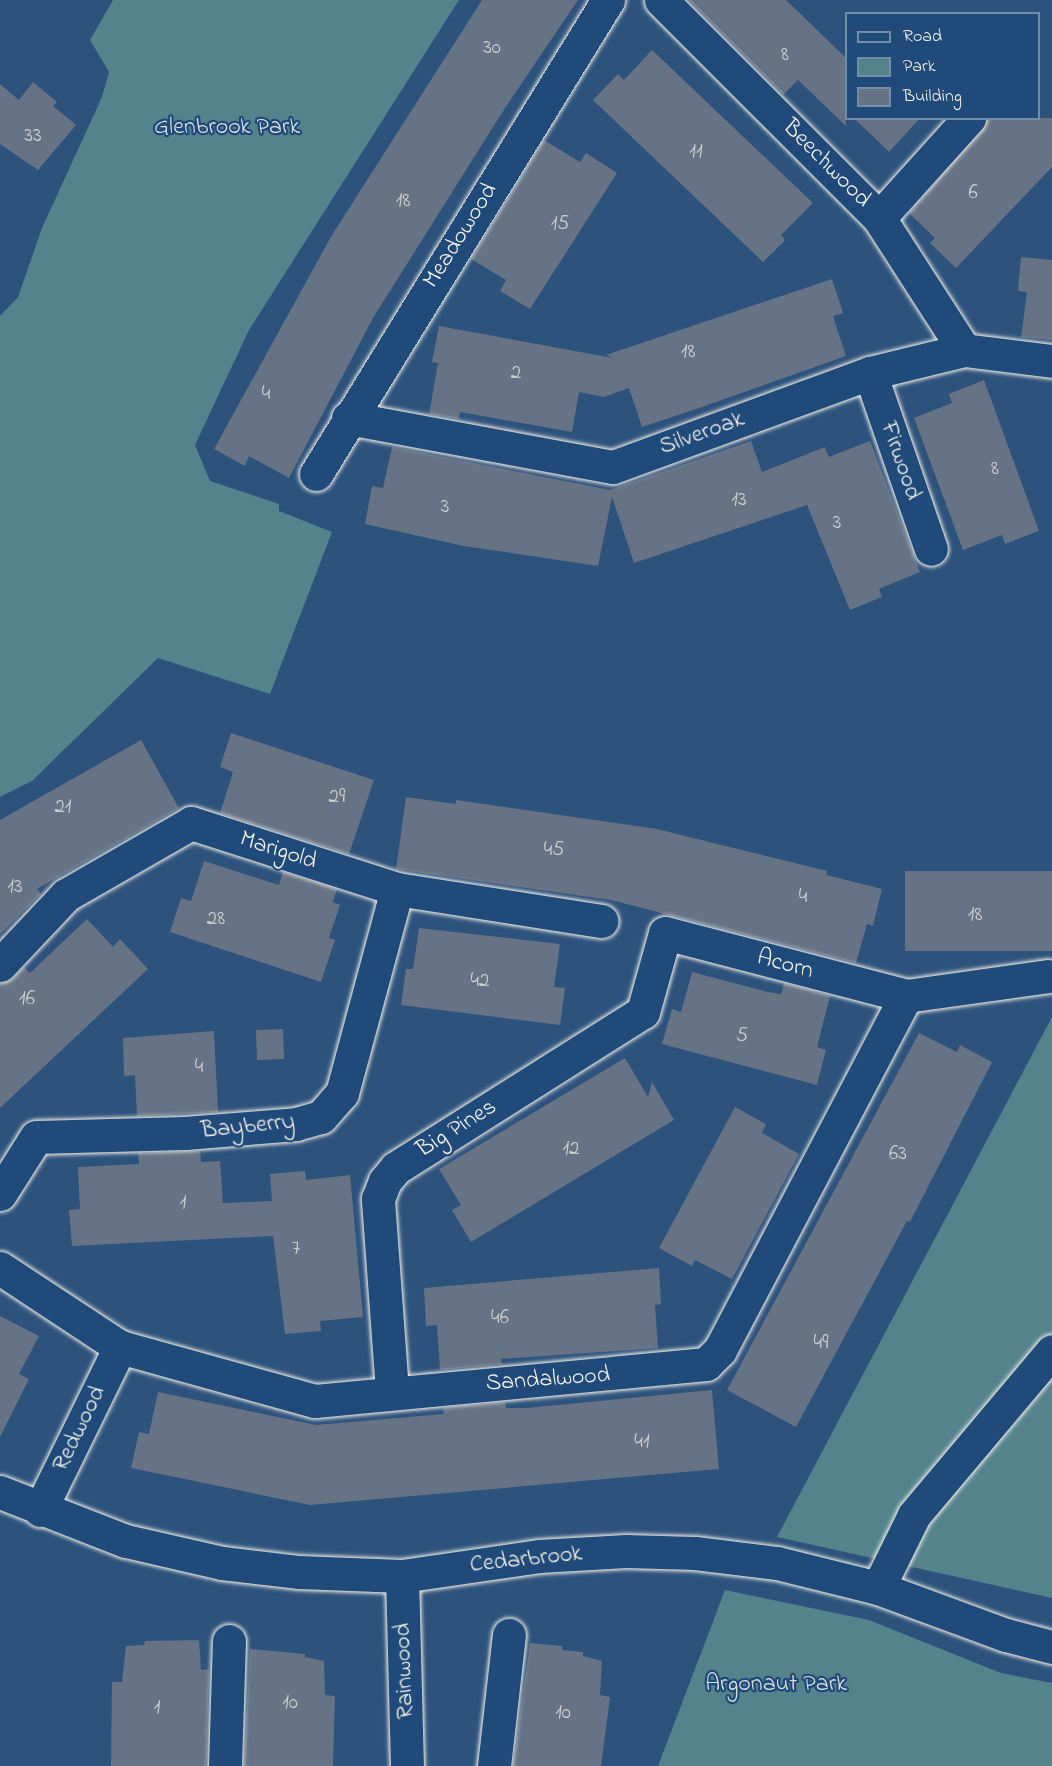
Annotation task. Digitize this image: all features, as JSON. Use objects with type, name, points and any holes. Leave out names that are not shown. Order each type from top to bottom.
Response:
[{"type":"street","name":"Meadowood","points":[[316,474],[348,418],[608,0]]},
{"type":"street","name":"Beechwood","points":[[661,0],[879,218],[964,350]]},
{"type":"street","points":[[879,218],[967,120]]},
{"type":"street","name":"Silveroak","points":[[348,418],[613,467],[870,374],[964,350],[1052,361]]},
{"type":"street","name":"Firwood","points":[[870,374],[931,549]]},
{"type":"street","name":"Marigold","points":[[0,965],[66,895],[190,823],[397,889],[602,921]]},
{"type":"street","name":"Bayberry","points":[[0,1194],[36,1137],[185,1133],[296,1124],[321,1117],[342,1093],[397,889]]},
{"type":"street","name":"Acorn","points":[[665,933],[906,996]]},
{"type":"street","name":"Big Pines","points":[[392,1391],[378,1199],[385,1181],[396,1168],[643,1011],[665,933]]},
{"type":"street","points":[[906,996],[1048,976]]},
{"type":"street","name":"Sandalwood","points":[[0,1268],[120,1347],[315,1401],[392,1391],[687,1369],[706,1364],[720,1350],[906,996]]},
{"type":"street","name":"Redwood","points":[[40,1510],[120,1347]]},
{"type":"street","points":[[878,1588],[914,1515],[1052,1351]]},
{"type":"street","name":"Cedarbrook","points":[[0,1492],[40,1510],[126,1542],[222,1563],[299,1572],[402,1575],[539,1556],[626,1551],[695,1553],[777,1563],[878,1588],[1006,1635],[1052,1647]]},
{"type":"street","name":"Rainwood","points":[[402,1575],[407,1766]]},
{"type":"street","points":[[494,1766],[509,1635]]},
{"type":"street","points":[[225,1766],[229,1641]]},
{"type":"green space","name":"Glenbrook Park","points":[[113,0],[459,0],[249,330],[195,445],[210,481],[279,504],[279,511],[332,532],[270,694],[158,658],[32,781],[0,797],[0,316],[18,297],[42,228],[102,97],[109,72],[90,40]]},
{"type":"green space","points":[[1052,1017],[1052,1598],[777,1537]]},
{"type":"green space","name":"Argonaut Park","points":[[725,1590],[869,1620],[1001,1673],[1052,1683],[1052,1766],[658,1766]]},
{"type":"building","points":[[482,0],[578,0],[505,108],[373,318],[289,478],[249,456],[245,466],[214,449],[332,235]]},
{"type":"building","points":[[688,0],[786,0],[845,57],[846,126],[798,80],[783,95]]},
{"type":"building","points":[[652,50],[813,203],[781,235],[785,240],[763,262],[593,100],[618,74],[624,80]]},
{"type":"building","points":[[33,82],[57,102],[53,106],[76,125],[38,170],[0,144],[0,84],[19,100]]},
{"type":"building","points":[[1052,118],[1052,167],[956,268],[930,243],[935,238],[909,213],[988,120]]},
{"type":"building","points":[[856,120],[918,120],[889,152]]},
{"type":"building","points":[[544,140],[580,162],[586,153],[617,173],[530,309],[500,291],[506,280],[471,259]]},
{"type":"building","points":[[1021,257],[1052,260],[1052,340],[1021,337],[1027,292],[1018,291]]},
{"type":"building","points":[[832,279],[843,313],[833,316],[846,356],[702,407],[642,427],[629,388],[604,397],[579,392],[572,432],[460,412],[459,419],[429,414],[438,363],[432,362],[439,326],[613,358],[606,355]]},
{"type":"building","points":[[984,380],[1039,531],[1005,544],[1002,535],[963,550],[914,418],[952,403],[949,394]]},
{"type":"building","points":[[751,441],[762,472],[825,447],[829,457],[870,441],[920,572],[879,589],[882,597],[850,610],[807,505],[634,563],[612,497],[598,566],[464,546],[365,524],[372,486],[383,488],[392,447],[610,490]]},
{"type":"building","points":[[231,733],[374,780],[349,854],[220,813],[233,772],[220,767]]},
{"type":"building","points":[[141,740],[179,808],[37,889],[41,894],[0,934],[0,820]]},
{"type":"building","points":[[406,797],[456,804],[456,800],[657,829],[827,871],[826,875],[882,889],[873,926],[867,924],[856,963],[611,900],[396,869]]},
{"type":"building","points":[[204,861],[279,885],[283,872],[337,889],[333,902],[340,905],[329,938],[335,940],[321,982],[170,932],[181,898],[191,901]]},
{"type":"building","points":[[905,871],[1052,871],[1052,951],[905,951]]},
{"type":"building","points":[[87,919],[113,947],[120,939],[148,969],[0,1108],[0,983],[13,978],[24,967],[30,973]]},
{"type":"building","points":[[419,928],[560,944],[554,987],[565,988],[560,1025],[401,1005],[406,969],[413,969]]},
{"type":"building","points":[[692,972],[768,992],[781,994],[784,983],[830,996],[817,1047],[826,1050],[817,1085],[662,1044],[672,1009],[681,1012]]},
{"type":"building","points":[[283,1029],[284,1059],[257,1060],[256,1030]]},
{"type":"building","points":[[214,1031],[218,1112],[137,1116],[135,1075],[124,1076],[123,1038]]},
{"type":"building","points":[[919,1033],[957,1052],[960,1045],[992,1062],[910,1222],[907,1221],[796,1427],[727,1390]]},
{"type":"building","points":[[625,1058],[648,1097],[652,1082],[674,1120],[471,1242],[452,1210],[461,1205],[439,1169]]},
{"type":"building","points":[[735,1107],[766,1124],[762,1133],[799,1154],[732,1279],[695,1260],[692,1266],[659,1248]]},
{"type":"building","points":[[200,1151],[201,1162],[220,1161],[223,1203],[272,1201],[270,1174],[305,1171],[306,1180],[350,1175],[363,1317],[320,1321],[321,1331],[285,1334],[273,1236],[72,1246],[69,1210],[80,1209],[78,1167],[139,1164],[138,1153]]},
{"type":"building","points":[[659,1268],[661,1304],[655,1305],[658,1348],[501,1359],[502,1364],[440,1370],[437,1325],[426,1326],[424,1288]]},
{"type":"building","points":[[0,1316],[39,1336],[19,1374],[29,1379],[0,1437]]},
{"type":"building","points":[[712,1390],[719,1469],[310,1505],[131,1468],[139,1432],[149,1434],[158,1392],[316,1425],[444,1414],[443,1408],[505,1402],[506,1408],[527,1408]]},
{"type":"building","points":[[199,1640],[201,1670],[209,1669],[206,1766],[111,1766],[112,1682],[122,1682],[126,1646],[144,1645],[145,1641]]},
{"type":"building","points":[[530,1643],[562,1646],[562,1650],[583,1652],[583,1656],[602,1661],[600,1695],[610,1697],[601,1766],[513,1766]]},
{"type":"building","points":[[250,1649],[305,1654],[305,1657],[324,1661],[325,1695],[335,1696],[333,1766],[244,1766]]}]
